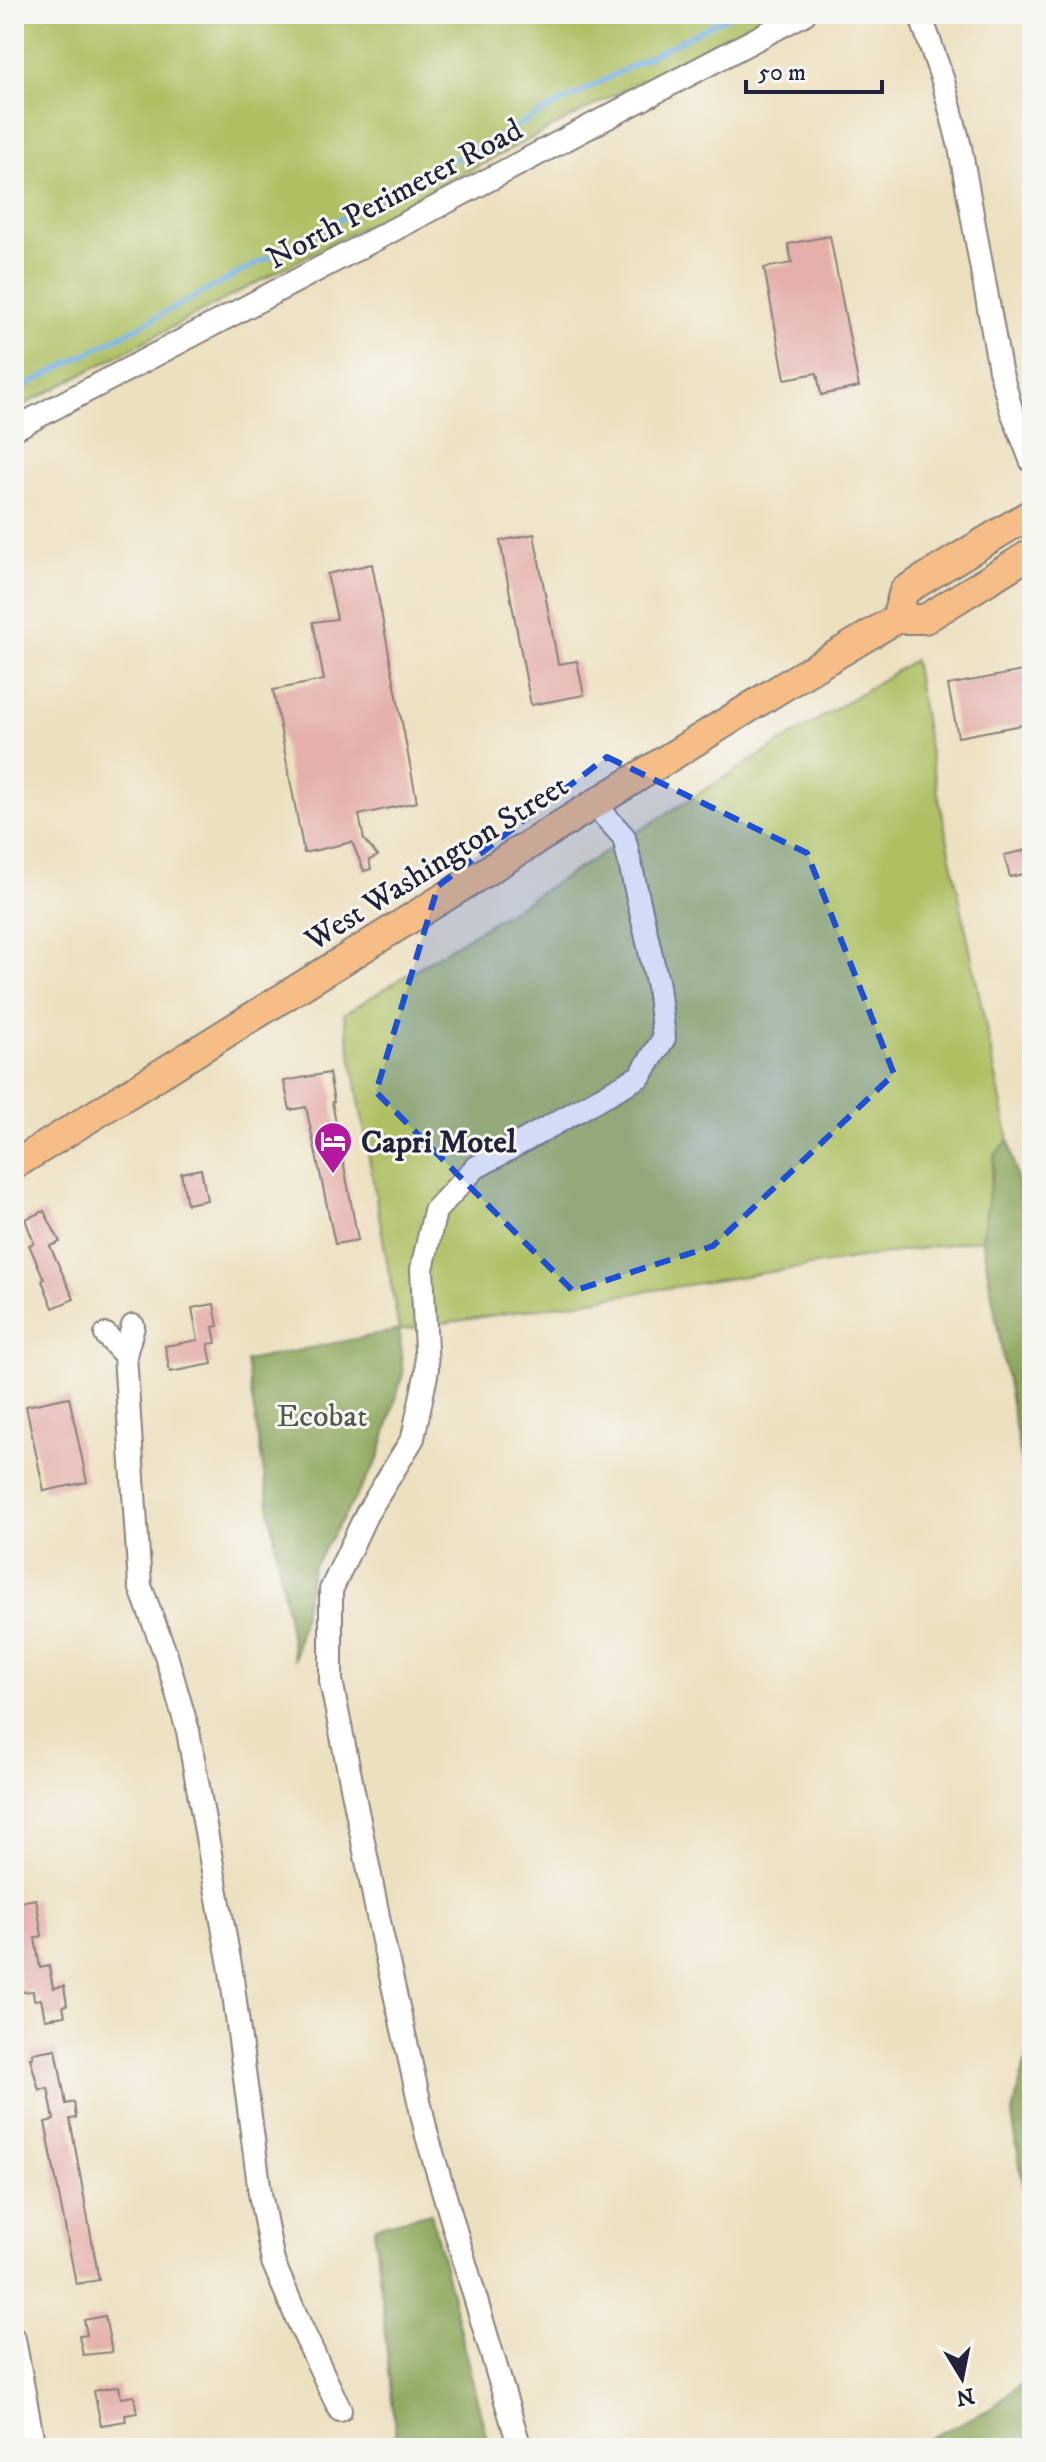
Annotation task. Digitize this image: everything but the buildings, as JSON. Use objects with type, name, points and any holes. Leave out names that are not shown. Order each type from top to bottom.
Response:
[{"type":"main road","points":[[896,619],[904,591],[1032,513]]},
{"type":"main road","name":"West Washington Street","points":[[14,1165],[896,619],[925,619],[1032,553]]},
{"type":"street","name":"North Perimeter Road","points":[[14,429],[804,14]]},
{"type":"street","points":[[920,14],[943,81],[960,147],[1000,370],[1014,418],[1032,462]]},
{"type":"street","points":[[520,2448],[427,2136],[382,1936],[331,1681],[331,1590],[366,1515],[413,1438],[427,1370],[422,1269],[435,1211],[475,1168],[640,1076],[664,1038],[658,986],[624,837],[594,804]]},
{"type":"street","points":[[133,1326],[125,1355],[135,1547],[140,1586],[166,1655],[188,1731],[231,1971],[260,2193],[273,2262],[340,2410]]},
{"type":"street","points":[[106,1335],[125,1355]]},
{"type":"street","points":[[14,2339],[34,2448]]},
{"type":"highlighted area","points":[[607,757],[807,853],[894,1074],[713,1246],[573,1291],[376,1092],[438,886]]},
{"type":"green space","points":[[14,14],[768,14],[14,410]]},
{"type":"green space","name":"Ecobat","points":[[914,660],[930,754],[1009,1140],[995,1155],[982,1239],[399,1330],[344,1014]]},
{"type":"green space","points":[[1009,1140],[1032,1255],[1032,1522],[982,1239],[995,1155]]},
{"type":"green space","name":"Ecobat","points":[[399,1330],[403,1374],[378,1460],[312,1569],[294,1660],[246,1361]]},
{"type":"green space","points":[[1032,2047],[1032,2239],[1012,2115],[1027,2055]]},
{"type":"green space","points":[[431,2213],[489,2448],[397,2448],[374,2227]]},
{"type":"green space","points":[[1032,2375],[1032,2448],[910,2448],[990,2409]]},
{"type":"waterway","points":[[14,392],[733,14]]},
{"type":"place","name":"Capri Motel","points":[[333,1175]]}]
